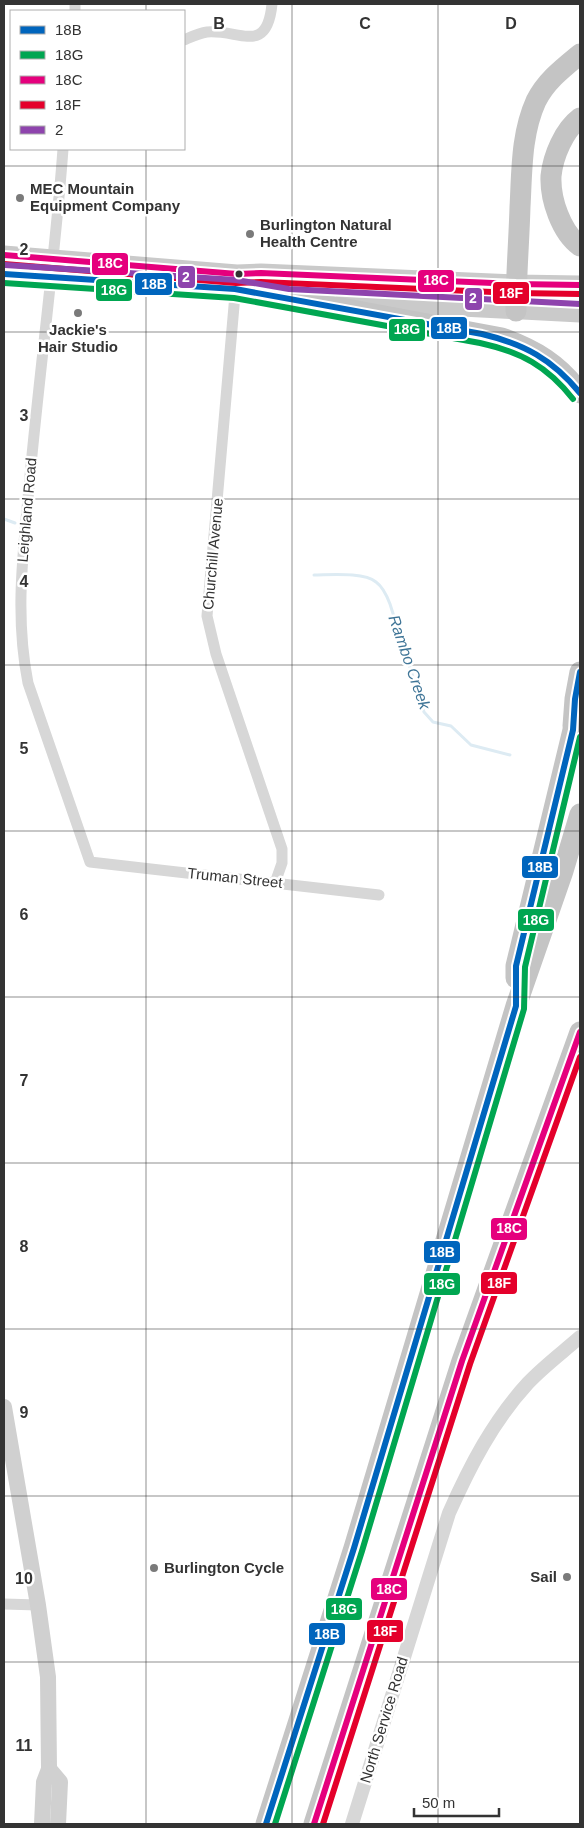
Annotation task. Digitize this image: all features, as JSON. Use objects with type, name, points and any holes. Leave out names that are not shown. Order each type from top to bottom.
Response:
[{"type":"highway","points":[[516,311],[526,125],[537,100],[546,86],[556,74],[580,54]]},
{"type":"highway","points":[[580,118],[573,123],[558,149],[551,176],[560,218],[566,230],[580,246]]},
{"type":"highway","points":[[288,298],[502,338],[527,347],[541,356],[572,383],[580,393]]},
{"type":"highway","points":[[516,1006],[516,966],[577,721],[575,699],[580,672]]},
{"type":"highway","points":[[266,1824],[354,1548],[516,1006],[563,871],[580,814]]},
{"type":"highway","points":[[314,1824],[462,1360],[580,1032]]},
{"type":"main road","points":[[4,255],[236,281],[288,298],[580,313]]},
{"type":"main road","points":[[4,274],[168,283],[236,281],[261,273],[580,285]]},
{"type":"main road","points":[[4,1407],[38,1605],[48,1677],[49,1769],[44,1782],[42,1824]]},
{"type":"main road","points":[[49,1769],[60,1782],[58,1824]]},
{"type":"street","points":[[185,40],[206,32],[250,37],[259,34],[266,28],[269,22],[272,4]]},
{"type":"street","name":"Leighland Road","points":[[63,150],[20,585],[21,637],[28,683],[90,862]]},
{"type":"street","name":"Churchill Avenue","points":[[236,281],[207,616],[216,654],[282,849],[282,863],[275,882]]},
{"type":"street","name":"Truman Street","points":[[90,862],[379,895]]},
{"type":"street","name":"North Service Road","points":[[352,1824],[449,1513],[470,1466],[494,1426],[529,1382],[580,1337]]},
{"type":"street","points":[[4,1604],[38,1605]]},
{"type":"waterway","name":"Rambo Creek","points":[[4,519],[15,523]]},
{"type":"waterway","name":"Rambo Creek","points":[[314,575],[355,575],[371,579],[378,584],[390,604],[424,712],[433,722],[451,726],[471,745],[510,755]]},
{"type":"transit line","name":"18C","points":[[4,255],[237,274],[261,273],[580,285]]},
{"type":"transit line","name":"18F","points":[[4,264],[236,283],[261,282],[580,294]]},
{"type":"transit line","name":"2","points":[[5,265],[236,280],[289,289],[580,304]]},
{"type":"transit line","name":"18B","points":[[4,274],[235,289],[482,334],[511,343],[536,354],[559,371],[580,393]]},
{"type":"transit line","name":"18G","points":[[4,283],[234,298],[480,343],[508,351],[532,362],[563,387],[573,399]]},
{"type":"transit line","name":"18B","points":[[266,1824],[354,1548],[516,1006],[516,966],[573,730],[575,699],[580,672]]},
{"type":"transit line","name":"18G","points":[[275,1824],[362,1551],[524,1009],[525,967],[580,737]]},
{"type":"transit line","name":"18C","points":[[314,1824],[462,1361],[580,1032]]},
{"type":"transit line","name":"18F","points":[[323,1824],[470,1364],[580,1057]]},
{"type":"place","name":"MEC Mountain Equipment Company","points":[[20,198]]},
{"type":"place","name":"Burlington Natural Health Centre","points":[[250,234]]},
{"type":"place","name":"Jackie's Hair Studio","points":[[78,313]]},
{"type":"place","name":"Burlington Cycle","points":[[154,1568]]},
{"type":"place","name":"Sail","points":[[567,1577]]}]
